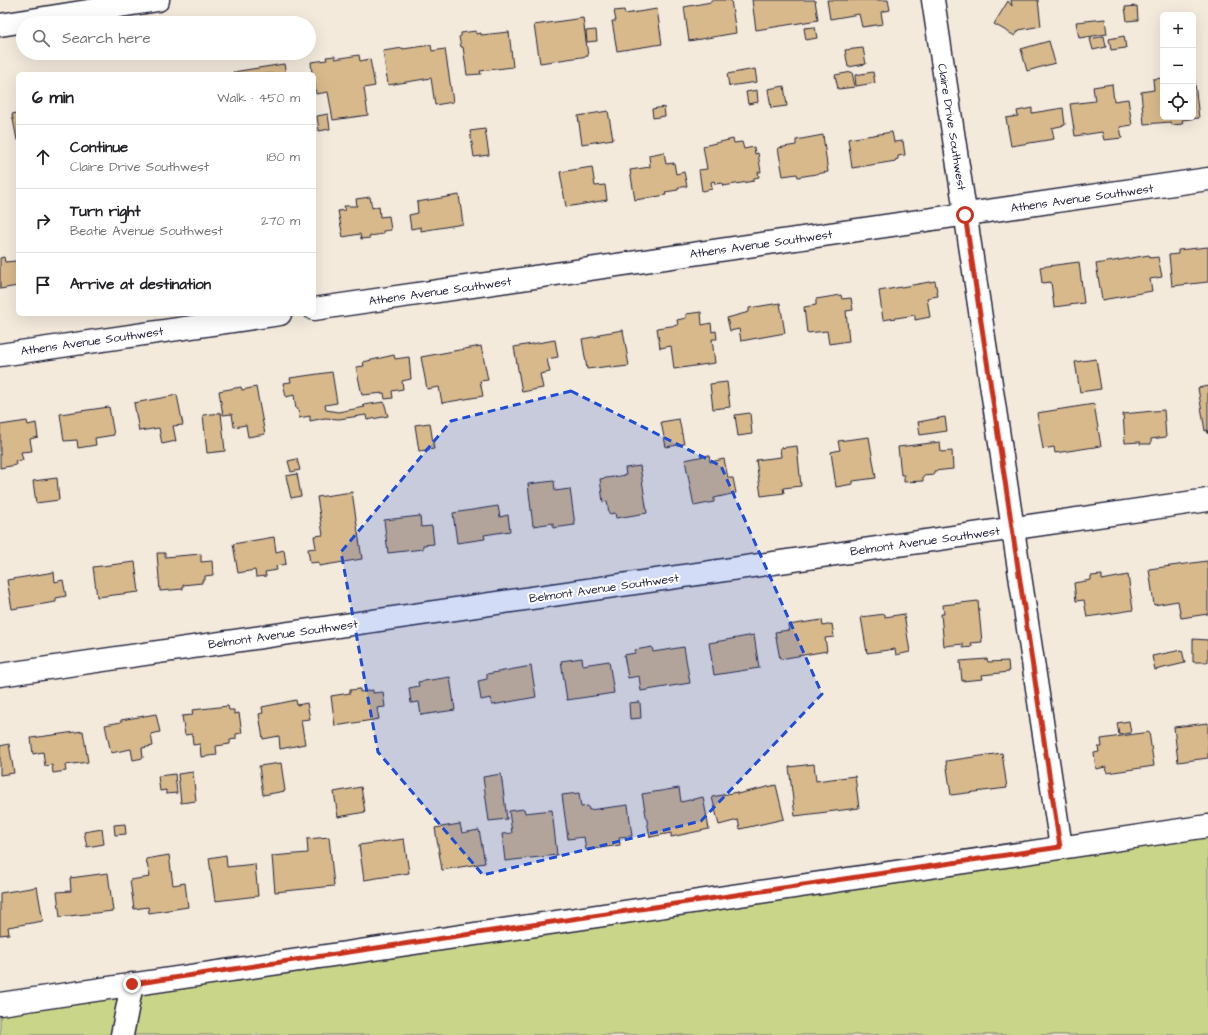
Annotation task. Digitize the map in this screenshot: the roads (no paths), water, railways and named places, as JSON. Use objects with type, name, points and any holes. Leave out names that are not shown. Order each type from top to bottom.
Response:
[{"type":"street","points":[[57,16],[158,0]]},
{"type":"street","name":"Claire Drive Southwest","points":[[933,0],[1060,847]]},
{"type":"street","points":[[0,25],[16,22]]},
{"type":"street","name":"Athens Avenue Southwest","points":[[316,309],[1208,179]]},
{"type":"street","name":"Athens Avenue Southwest","points":[[0,354],[266,316]]},
{"type":"street","name":"Belmont Avenue Southwest","points":[[0,675],[1208,500]]},
{"type":"street","points":[[0,1004],[1208,826]]},
{"type":"street","points":[[122,1035],[132,984]]}]
